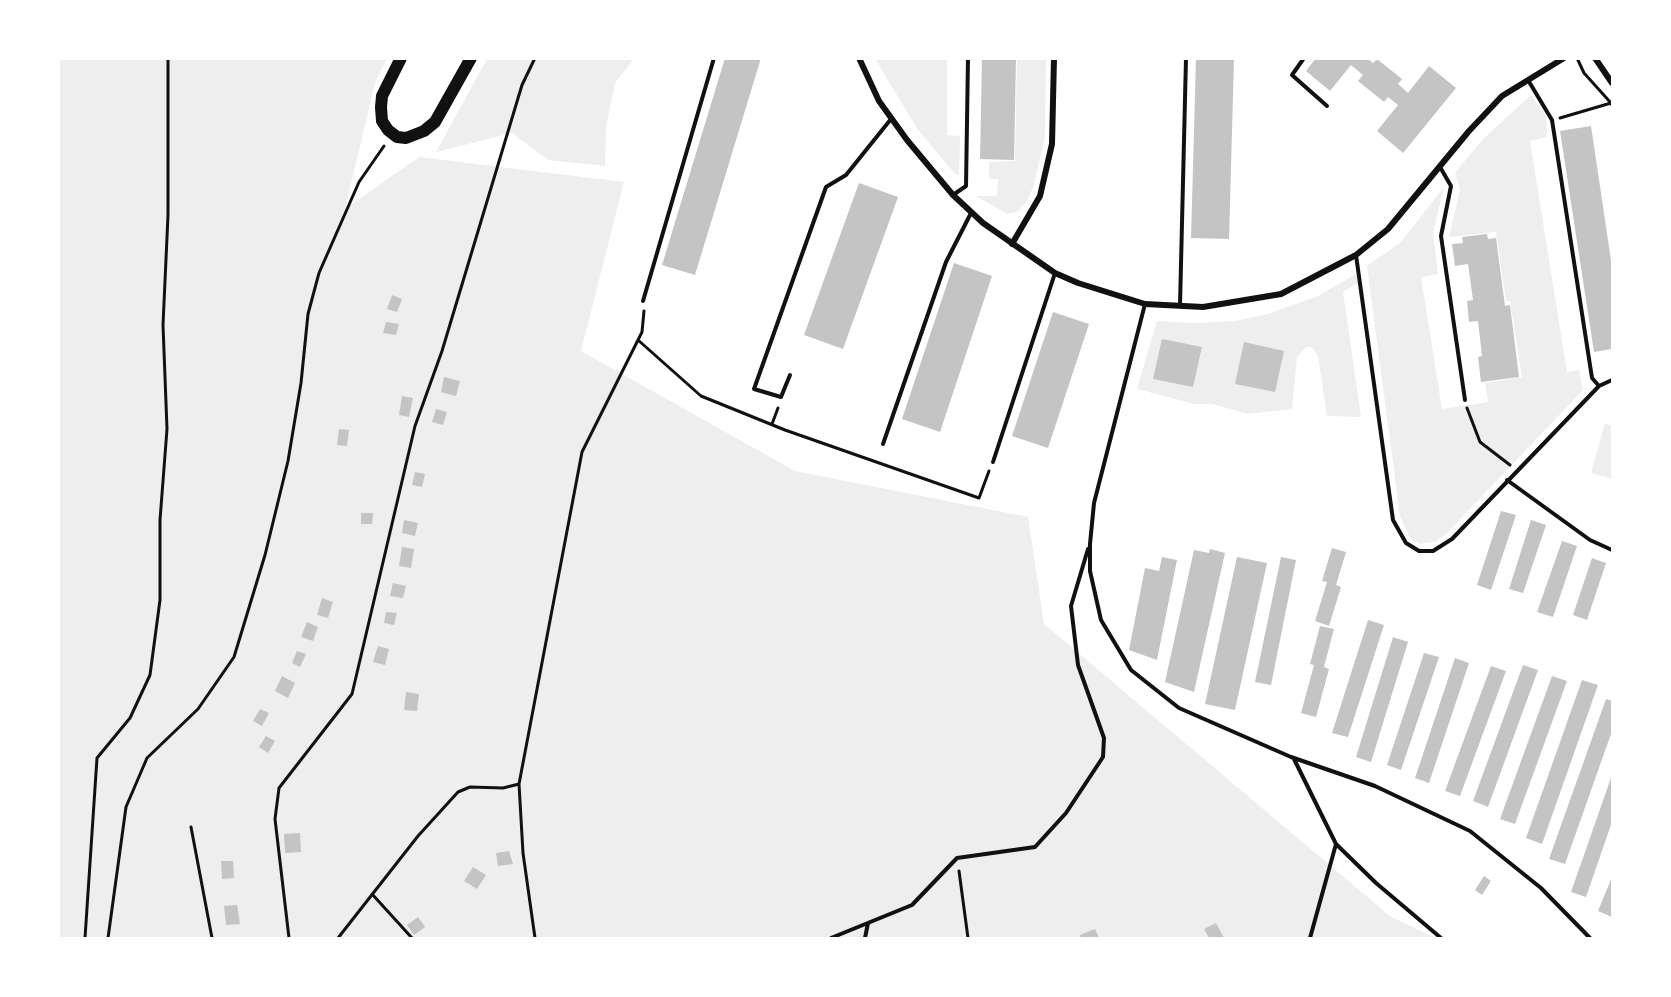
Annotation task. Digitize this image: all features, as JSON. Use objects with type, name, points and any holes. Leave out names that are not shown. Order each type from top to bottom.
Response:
[{"type":"main road","points":[[401,58],[382,96],[382,121],[392,134],[411,138],[430,127],[442,112],[471,58]]},
{"type":"street","points":[[859,58],[879,101],[953,195],[971,213],[1012,244],[1055,273],[1078,284],[1145,304],[1203,307],[1281,294],[1356,255],[1388,229],[1469,131],[1502,96],[1564,58]]},
{"type":"street","points":[[1012,244],[1040,196],[1052,144],[1054,58]]},
{"type":"street","points":[[1595,58],[1612,84]]},
{"type":"lane","points":[[643,302],[714,58]]},
{"type":"lane","points":[[953,195],[966,186],[968,58]]},
{"type":"lane","points":[[1180,306],[1186,58]]},
{"type":"lane","points":[[1304,58],[1292,75],[1327,106]]},
{"type":"lane","points":[[1528,79],[1552,120],[1592,378],[1599,386]]},
{"type":"lane","points":[[789,375],[781,397],[754,389],[826,187],[846,175],[891,118]]},
{"type":"lane","points":[[1440,167],[1452,186],[1441,236],[1465,400]]},
{"type":"lane","points":[[883,444],[946,262],[971,213]]},
{"type":"lane","points":[[1356,255],[1393,520],[1406,543],[1419,551],[1433,551],[1452,539],[1599,386],[1612,380]]},
{"type":"lane","points":[[993,462],[1055,273]]},
{"type":"lane","points":[[1145,304],[1094,502],[1089,544],[1090,571],[1101,620],[1131,670],[1179,708],[1294,758],[1375,786],[1470,831],[1541,888],[1590,939]]},
{"type":"lane","points":[[1507,480],[1590,540],[1612,550]]},
{"type":"lane","points":[[831,939],[912,905],[957,858],[1035,847],[1066,813],[1102,757],[1104,738],[1078,664],[1071,606],[1089,544]]},
{"type":"lane","points":[[1294,758],[1336,844],[1376,883],[1441,939]]},
{"type":"lane","points":[[1310,939],[1336,844]]},
{"type":"lane","points":[[866,939],[868,923]]},
{"type":"path","points":[[85,939],[97,758],[130,718],[150,675],[160,600],[160,520],[167,429],[163,326],[168,215],[168,58]]},
{"type":"path","points":[[288,938],[274,819],[279,788],[352,694],[415,426],[442,351],[522,85],[535,58]]},
{"type":"path","points":[[1552,120],[1612,104],[1584,73],[1576,58]]},
{"type":"path","points":[[108,939],[126,807],[147,758],[198,709],[234,657],[265,555],[288,461],[301,383],[308,314],[319,273],[359,182],[392,134]]},
{"type":"path","points":[[535,939],[523,853],[519,784],[582,452],[638,340],[645,319],[643,302]]},
{"type":"path","points":[[638,340],[701,396],[772,425],[979,498],[993,462]]},
{"type":"path","points":[[772,425],[781,397]]},
{"type":"path","points":[[1465,400],[1480,442],[1516,470]]},
{"type":"path","points":[[338,939],[418,836],[458,792],[470,786],[503,788],[519,784]]},
{"type":"path","points":[[191,828],[212,939]]},
{"type":"path","points":[[957,858],[968,939]]},
{"type":"path","points":[[372,894],[412,939]]},
{"type":"shaded area","points":[[387,58],[375,83],[345,209],[419,157],[624,182],[581,351],[795,471],[1028,517],[1044,624],[1390,916],[1435,938],[59,938],[59,59]]},
{"type":"shaded area","points":[[487,59],[634,59],[615,83],[606,127],[605,166],[548,160],[512,133],[436,152]]},
{"type":"shaded area","points":[[875,59],[947,59],[947,135],[960,136],[959,175],[956,175],[918,130]]},
{"type":"shaded area","points":[[1017,59],[1046,59],[1045,137],[1034,185],[1027,201],[1017,212],[1007,214],[976,196],[997,196],[998,179],[989,179],[989,162],[1015,161]]},
{"type":"shaded area","points":[[1531,95],[1546,115],[1547,137],[1530,141],[1567,372],[1579,370],[1583,390],[1446,534],[1436,541],[1421,544],[1411,540],[1400,516],[1367,266],[1400,243],[1444,187],[1433,232],[1438,274],[1421,277],[1442,409],[1488,402],[1485,383],[1522,377],[1510,301],[1506,301],[1496,232],[1449,237],[1460,189],[1455,173],[1482,140]]},
{"type":"shaded area","points":[[1356,274],[1358,283],[1343,292],[1361,417],[1327,416],[1318,356],[1312,347],[1306,347],[1297,357],[1292,409],[1248,414],[1212,404],[1195,404],[1137,389],[1157,321],[1193,323],[1235,321],[1268,314],[1318,296]]},
{"type":"shaded area","points":[[1605,423],[1612,426],[1612,479],[1591,473]]},
{"type":"building","points":[[725,58],[761,58],[695,275],[662,265]]},
{"type":"building","points":[[982,58],[1016,58],[1014,160],[980,159]]},
{"type":"building","points":[[1196,58],[1234,58],[1229,239],[1191,238]]},
{"type":"building","points":[[1316,58],[1367,58],[1373,63],[1377,59],[1402,79],[1398,84],[1408,93],[1429,66],[1456,88],[1403,153],[1377,131],[1398,105],[1388,97],[1384,102],[1358,81],[1363,75],[1351,65],[1330,91],[1306,71]]},
{"type":"building","points":[[1591,126],[1612,267],[1612,349],[1594,352],[1560,131]]},
{"type":"building","points":[[859,183],[898,197],[843,349],[804,335]]},
{"type":"building","points":[[1487,234],[1488,239],[1496,238],[1505,306],[1510,305],[1519,377],[1481,382],[1478,357],[1482,356],[1478,321],[1469,322],[1467,301],[1473,300],[1468,264],[1455,266],[1452,244],[1463,243],[1462,237]]},
{"type":"building","points":[[954,263],[992,276],[940,432],[902,419]]},
{"type":"building","points":[[392,295],[402,299],[397,312],[387,309]]},
{"type":"building","points":[[1053,312],[1089,324],[1048,448],[1012,436]]},
{"type":"building","points":[[386,322],[399,324],[396,335],[383,333]]},
{"type":"building","points":[[1162,339],[1202,347],[1193,387],[1153,379]]},
{"type":"building","points":[[1244,342],[1284,351],[1275,392],[1235,384]]},
{"type":"building","points":[[444,377],[460,381],[456,396],[441,392]]},
{"type":"building","points":[[402,396],[413,398],[409,417],[399,415]]},
{"type":"building","points":[[436,409],[447,412],[443,425],[432,422]]},
{"type":"building","points":[[339,429],[349,430],[347,446],[337,445]]},
{"type":"building","points":[[415,472],[425,474],[422,487],[412,485]]},
{"type":"building","points":[[1501,511],[1516,515],[1491,590],[1477,585]]},
{"type":"building","points":[[361,513],[373,513],[372,524],[361,524]]},
{"type":"building","points":[[404,520],[418,523],[415,536],[402,533]]},
{"type":"building","points":[[1531,520],[1546,525],[1523,593],[1509,589]]},
{"type":"building","points":[[1562,541],[1577,546],[1553,617],[1537,612]]},
{"type":"building","points":[[402,547],[414,549],[411,568],[399,566]]},
{"type":"building","points":[[1332,548],[1346,552],[1336,585],[1341,587],[1329,626],[1315,621],[1327,582],[1322,581]]},
{"type":"building","points":[[1210,549],[1225,553],[1194,692],[1165,682],[1194,550],[1209,553]]},
{"type":"building","points":[[1162,557],[1177,560],[1157,660],[1129,650],[1145,568],[1159,571]]},
{"type":"building","points":[[1237,557],[1267,563],[1235,710],[1205,704]]},
{"type":"building","points":[[1281,557],[1296,560],[1271,685],[1255,682]]},
{"type":"building","points":[[1592,558],[1606,563],[1587,620],[1573,615]]},
{"type":"building","points":[[393,583],[406,586],[403,598],[390,596]]},
{"type":"building","points":[[322,598],[333,602],[328,618],[317,615]]},
{"type":"building","points":[[386,612],[397,613],[394,625],[384,623]]},
{"type":"building","points":[[1368,620],[1384,625],[1348,737],[1332,733]]},
{"type":"building","points":[[307,622],[318,627],[313,641],[301,637]]},
{"type":"building","points":[[1320,626],[1334,629],[1324,667],[1329,669],[1316,717],[1301,713],[1314,665],[1310,664]]},
{"type":"building","points":[[1393,637],[1408,642],[1371,762],[1356,757]]},
{"type":"building","points":[[378,646],[389,649],[385,665],[373,662]]},
{"type":"building","points":[[297,651],[306,654],[300,667],[292,663]]},
{"type":"building","points":[[1424,653],[1439,657],[1401,770],[1387,765]]},
{"type":"building","points":[[1455,658],[1469,663],[1429,783],[1415,778]]},
{"type":"building","points":[[1523,665],[1538,670],[1488,807],[1473,801]]},
{"type":"building","points":[[1491,666],[1506,671],[1460,796],[1445,791]]},
{"type":"building","points":[[282,676],[295,683],[288,698],[275,691]]},
{"type":"building","points":[[1552,676],[1567,681],[1515,824],[1500,819]]},
{"type":"building","points":[[1582,680],[1598,685],[1542,844],[1526,838]]},
{"type":"building","points":[[406,692],[419,694],[417,711],[404,710]]},
{"type":"building","points":[[1606,699],[1612,701],[1612,731],[1565,864],[1549,859]]},
{"type":"building","points":[[260,709],[269,713],[262,726],[253,721]]},
{"type":"building","points":[[266,736],[275,741],[268,753],[259,747]]},
{"type":"building","points":[[1612,775],[1612,822],[1586,897],[1571,892]]},
{"type":"building","points":[[300,833],[301,852],[285,853],[284,834]]},
{"type":"building","points":[[509,851],[513,864],[498,866],[496,853]]},
{"type":"building","points":[[221,861],[233,861],[234,878],[222,879]]},
{"type":"building","points":[[473,867],[486,875],[477,889],[464,881]]},
{"type":"building","points":[[1484,876],[1491,881],[1482,895],[1475,890]]},
{"type":"building","points":[[1612,877],[1612,917],[1598,911]]},
{"type":"building","points":[[237,905],[240,924],[226,925],[224,906]]},
{"type":"building","points":[[418,917],[425,927],[414,935],[407,925]]},
{"type":"building","points":[[1216,923],[1224,938],[1209,938],[1204,929]]},
{"type":"building","points":[[1095,929],[1099,938],[1081,938],[1080,935]]}]
